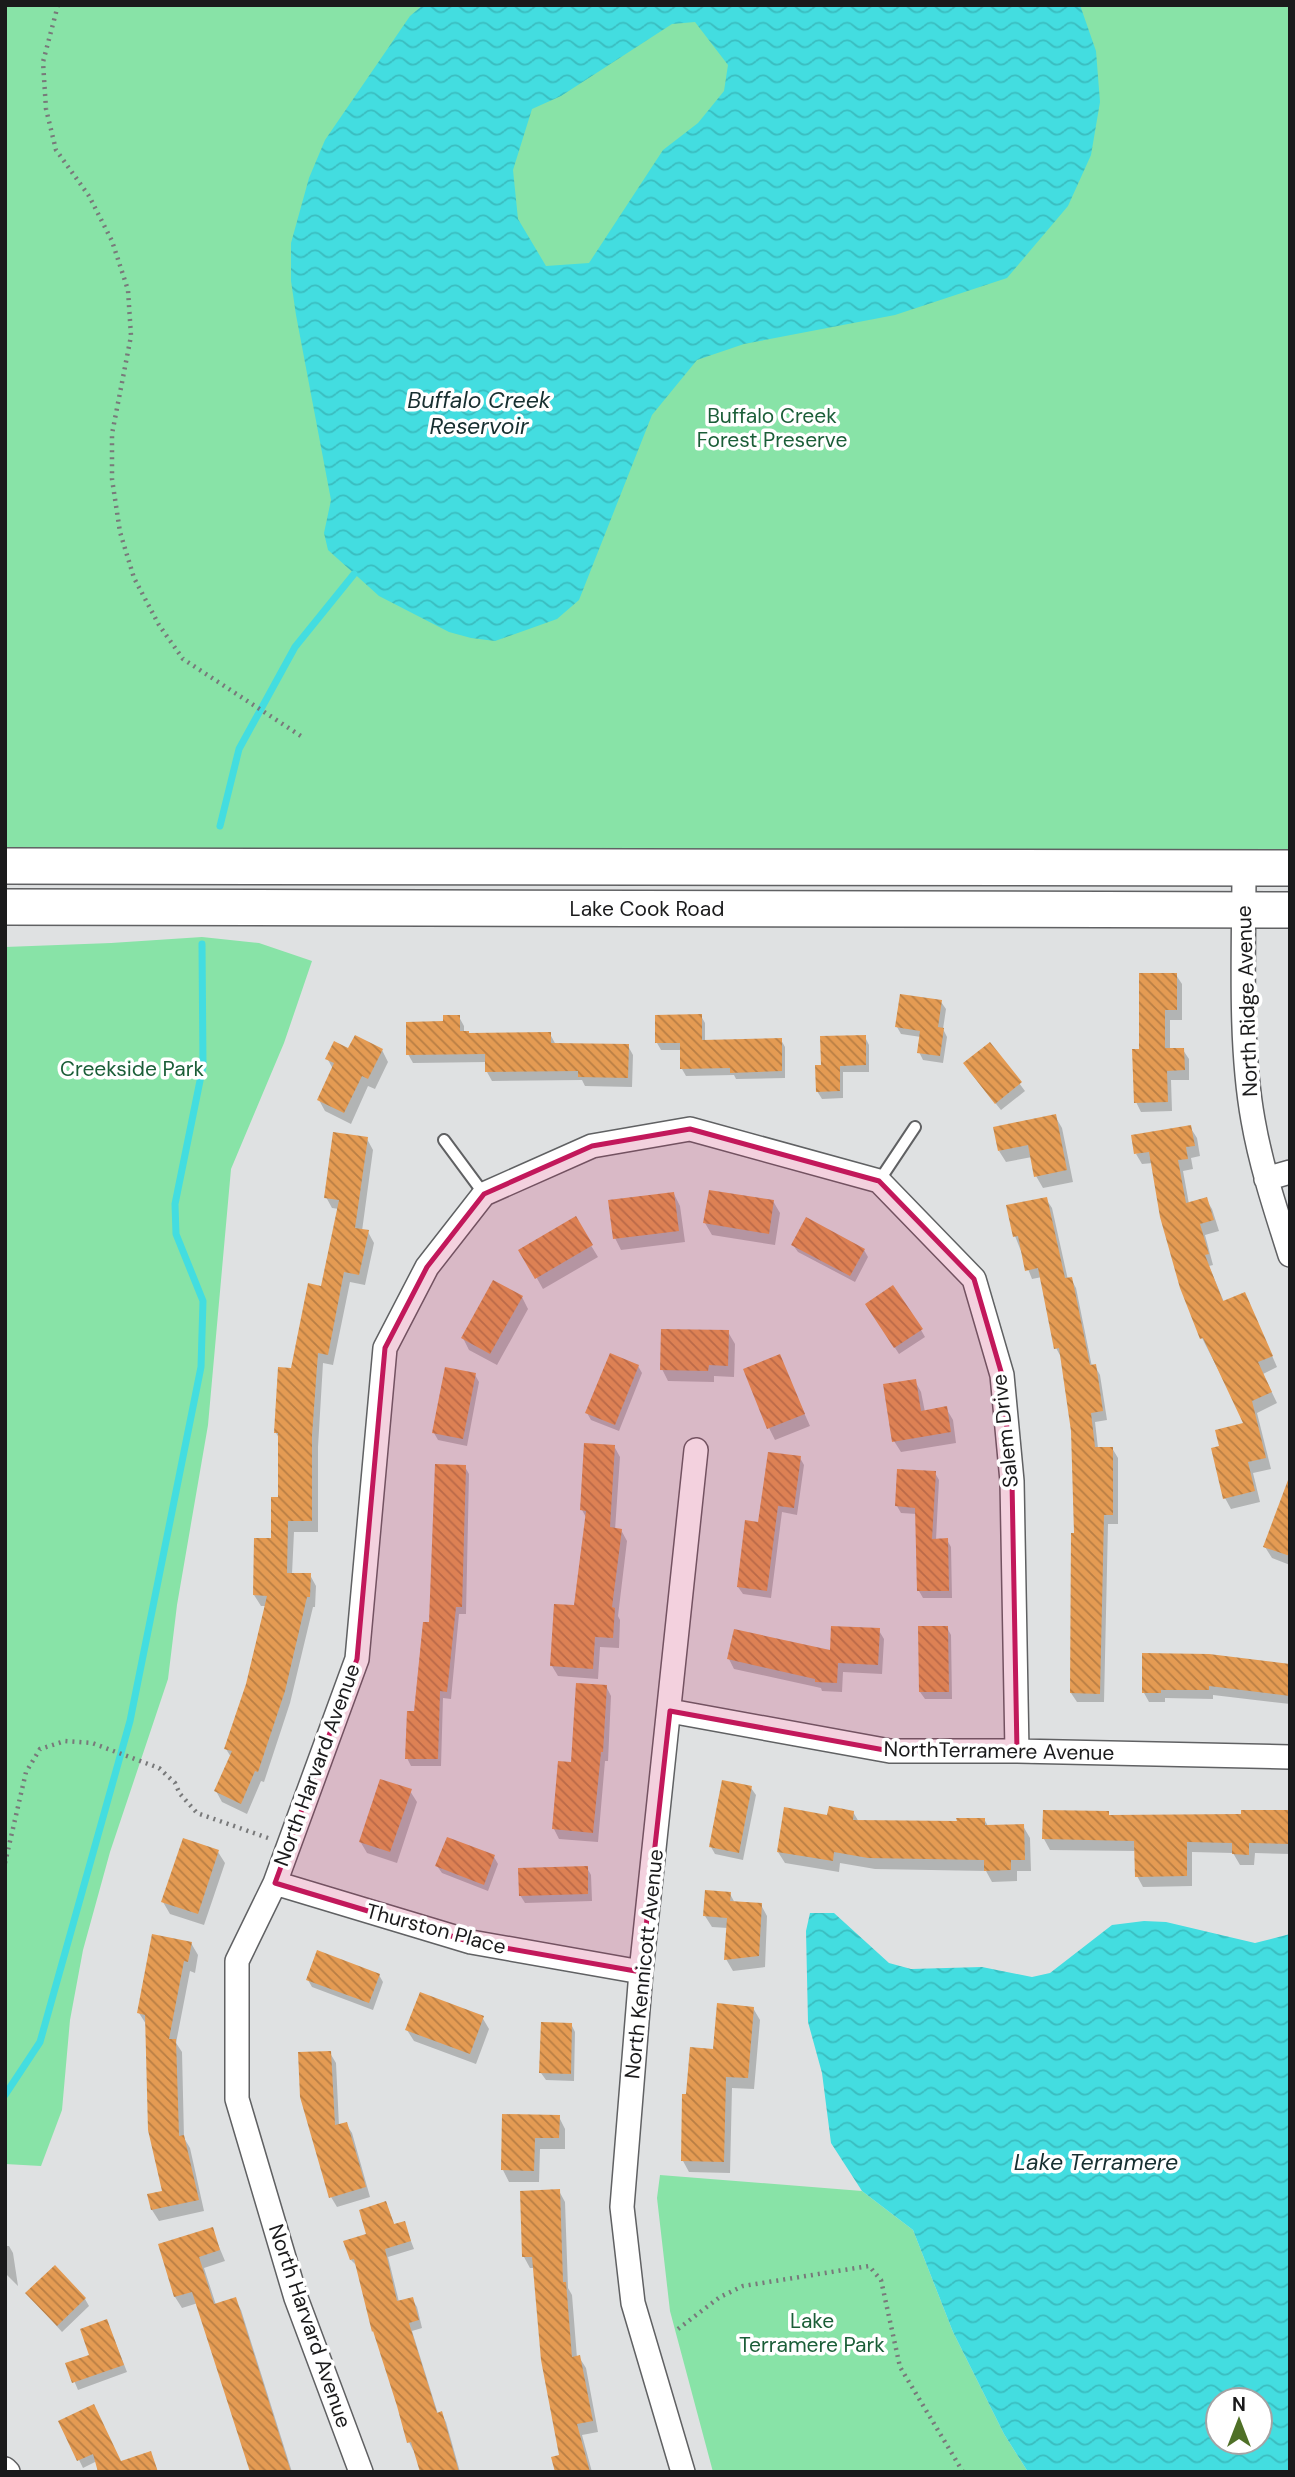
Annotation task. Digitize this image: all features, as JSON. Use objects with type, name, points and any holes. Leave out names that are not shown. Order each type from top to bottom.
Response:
[{"type":"main road","name":"Lake Cook Road","points":[[5,866],[1290,868]]},
{"type":"main road","name":"Lake Cook Road","points":[[5,907],[1290,910]]},
{"type":"street","name":"North Ridge Avenue","points":[[1244,868],[1247,1071],[1253,1121],[1266,1179],[1290,1255]]},
{"type":"street","name":"North Harvard Avenue","points":[[361,2472],[296,2298],[237,2099],[237,1961],[275,1883],[357,1659],[384,1348],[427,1267],[484,1194],[592,1146],[690,1129],[879,1181]]},
{"type":"street","points":[[1266,1179],[1290,1172]]},
{"type":"street","name":"Salem Drive","points":[[879,1181],[974,1279],[1002,1375],[1012,1481],[1017,1751]]},
{"type":"street","name":"North Kennicott Avenue","points":[[683,2472],[633,2303],[622,2207],[641,1972],[696,1450]]},
{"type":"street","name":"NorthTerramere Avenue","points":[[670,1711],[890,1751],[1290,1757]]},
{"type":"street","name":"Thurston Place","points":[[275,1883],[471,1942],[641,1972]]},
{"type":"lane","points":[[879,1181],[915,1127]]},
{"type":"lane","points":[[444,1140],[484,1194]]},
{"type":"path","points":[[58,5],[43,62],[46,109],[56,150],[89,197],[112,241],[128,290],[131,335],[112,434],[112,479],[120,532],[134,578],[159,625],[183,659],[304,738]]},
{"type":"path","points":[[5,1863],[26,1772],[40,1749],[65,1741],[92,1743],[159,1768],[175,1783],[180,1794],[197,1813],[288,1846]]},
{"type":"path","points":[[678,2329],[720,2297],[743,2286],[869,2266],[881,2280],[900,2367],[963,2472]]},
{"type":"highlighted area","points":[[690,1129],[879,1181],[974,1279],[1002,1375],[1012,1481],[1017,1751],[890,1751],[670,1711],[641,1972],[471,1942],[275,1883],[357,1659],[385,1348],[427,1267],[484,1194],[592,1146]]},
{"type":"green space","name":"Buffalo Creek Forest Preserve","points":[[5,5],[1290,5],[1290,852],[5,850]]},
{"type":"green space","name":"Creekside Park","points":[[202,937],[259,943],[312,961],[284,1043],[231,1169],[208,1425],[177,1605],[168,1679],[110,1852],[83,1950],[70,2020],[62,2110],[41,2166],[5,2164],[5,947]]},
{"type":"green space","name":"Lake Terramere Park","points":[[660,2175],[862,2191],[913,2230],[953,2332],[1004,2434],[1028,2472],[713,2472],[670,2311],[657,2198]]},
{"type":"water","name":"Buffalo Creek Reservoir","points":[[423,5],[1080,5],[1096,51],[1100,102],[1091,155],[1068,206],[1007,278],[895,315],[744,344],[697,360],[652,415],[579,600],[557,619],[495,641],[449,632],[379,596],[328,550],[324,533],[331,500],[296,315],[291,281],[291,243],[309,178],[325,140],[410,16]],"holes":[[[695,22],[728,65],[724,91],[698,123],[663,150],[589,263],[546,266],[518,219],[513,170],[532,109],[561,96],[672,24]]]},
{"type":"water","name":"Lake Terramere","points":[[810,1913],[834,1913],[889,1963],[911,1969],[982,1967],[1032,1977],[1050,1973],[1112,1925],[1144,1921],[1166,1922],[1255,1943],[1290,1934],[1290,2472],[1028,2472],[1004,2434],[953,2332],[913,2230],[862,2191],[831,2143],[822,2073],[808,2022],[806,1931]]},
{"type":"building","points":[[1139,973],[1177,973],[1177,1010],[1165,1010],[1165,1048],[1184,1048],[1185,1070],[1167,1071],[1168,1102],[1134,1103],[1132,1049],[1139,1049]]},
{"type":"building","points":[[900,994],[942,1000],[938,1027],[944,1028],[940,1056],[917,1053],[920,1031],[895,1027]]},
{"type":"building","points":[[702,1014],[702,1040],[782,1038],[782,1071],[730,1073],[730,1068],[680,1069],[680,1043],[655,1043],[655,1015]]},
{"type":"building","points":[[443,1015],[460,1015],[460,1031],[469,1033],[551,1032],[551,1043],[629,1044],[628,1078],[578,1077],[578,1071],[485,1072],[485,1054],[406,1055],[406,1022],[443,1021]]},
{"type":"building","points":[[355,1035],[383,1049],[368,1079],[362,1076],[344,1113],[317,1100],[334,1063],[325,1059],[334,1041],[348,1048]]},
{"type":"building","points":[[866,1035],[866,1065],[840,1066],[840,1091],[816,1092],[815,1065],[821,1065],[820,1036]]},
{"type":"building","points":[[990,1042],[1022,1082],[995,1104],[963,1063]]},
{"type":"building","points":[[1056,1114],[1067,1170],[1034,1177],[1028,1145],[998,1151],[993,1127]]},
{"type":"building","points":[[1191,1125],[1195,1146],[1186,1147],[1188,1159],[1178,1160],[1186,1203],[1207,1197],[1214,1220],[1200,1224],[1209,1254],[1205,1255],[1223,1301],[1245,1292],[1273,1356],[1258,1362],[1272,1392],[1252,1401],[1266,1458],[1248,1462],[1255,1491],[1223,1499],[1211,1448],[1219,1446],[1215,1430],[1243,1423],[1203,1338],[1200,1339],[1180,1288],[1160,1217],[1149,1152],[1134,1154],[1131,1135]]},
{"type":"building","points":[[333,1132],[368,1137],[355,1228],[369,1230],[359,1275],[344,1272],[328,1355],[318,1353],[312,1435],[312,1521],[288,1521],[287,1573],[311,1573],[310,1597],[307,1597],[285,1691],[258,1772],[255,1771],[241,1804],[214,1791],[232,1751],[224,1749],[246,1684],[267,1596],[253,1595],[254,1538],[271,1538],[271,1497],[278,1497],[278,1433],[274,1433],[278,1367],[291,1368],[308,1283],[321,1286],[339,1200],[324,1198]]},
{"type":"building","points":[[709,1190],[774,1200],[769,1234],[703,1223]]},
{"type":"building","points":[[674,1192],[679,1231],[613,1239],[608,1200]]},
{"type":"building","points":[[1047,1197],[1065,1278],[1072,1277],[1090,1365],[1096,1364],[1103,1411],[1091,1413],[1095,1447],[1113,1447],[1113,1515],[1104,1515],[1100,1694],[1070,1693],[1071,1533],[1074,1533],[1071,1431],[1059,1348],[1054,1349],[1038,1268],[1025,1271],[1018,1236],[1013,1237],[1006,1205]]},
{"type":"building","points":[[576,1216],[593,1245],[535,1279],[518,1250]]},
{"type":"building","points":[[806,1217],[865,1249],[850,1276],[791,1245]]},
{"type":"building","points":[[493,1280],[523,1296],[490,1354],[461,1338]]},
{"type":"building","points":[[893,1285],[923,1329],[894,1348],[865,1304]]},
{"type":"building","points":[[661,1329],[729,1330],[728,1366],[709,1365],[708,1371],[660,1370]]},
{"type":"building","points":[[610,1353],[639,1365],[615,1425],[585,1413]]},
{"type":"building","points":[[780,1354],[805,1414],[767,1429],[743,1369]]},
{"type":"building","points":[[445,1367],[476,1373],[463,1439],[432,1433]]},
{"type":"building","points":[[916,1379],[921,1411],[947,1406],[951,1432],[892,1442],[883,1384]]},
{"type":"building","points":[[584,1443],[615,1445],[610,1527],[622,1529],[612,1607],[615,1608],[613,1638],[595,1637],[593,1669],[550,1666],[554,1604],[574,1605],[586,1511],[580,1510]]},
{"type":"building","points":[[768,1452],[801,1456],[794,1508],[778,1506],[767,1591],[737,1587],[745,1520],[758,1522]]},
{"type":"building","points":[[435,1464],[466,1465],[462,1607],[456,1607],[447,1692],[440,1691],[438,1759],[405,1759],[407,1711],[414,1711],[423,1622],[429,1622]]},
{"type":"building","points":[[897,1469],[936,1471],[932,1539],[948,1538],[949,1591],[917,1591],[915,1508],[895,1506]]},
{"type":"building","points":[[1288,1480],[1290,1481],[1290,1556],[1263,1547]]},
{"type":"building","points":[[831,1626],[880,1628],[878,1665],[838,1663],[837,1683],[815,1682],[815,1679],[727,1659],[734,1629],[830,1650]]},
{"type":"building","points":[[918,1626],[948,1626],[949,1692],[919,1692]]},
{"type":"building","points":[[1142,1653],[1209,1654],[1290,1664],[1290,1696],[1209,1686],[1209,1690],[1161,1690],[1161,1693],[1142,1693]]},
{"type":"building","points":[[576,1683],[607,1685],[603,1752],[593,1833],[552,1829],[558,1761],[571,1762]]},
{"type":"building","points":[[380,1779],[412,1789],[390,1852],[359,1842]]},
{"type":"building","points":[[722,1780],[752,1786],[739,1853],[709,1847]]},
{"type":"building","points":[[829,1806],[854,1811],[853,1820],[957,1821],[956,1818],[985,1818],[985,1825],[1024,1824],[1025,1860],[1011,1860],[1011,1870],[984,1871],[984,1860],[868,1858],[834,1852],[833,1861],[777,1852],[784,1807],[827,1815]]},
{"type":"building","points":[[1043,1810],[1109,1811],[1109,1815],[1241,1814],[1241,1810],[1290,1810],[1290,1844],[1249,1843],[1249,1855],[1232,1854],[1232,1843],[1187,1842],[1187,1876],[1135,1877],[1134,1841],[1042,1839]]},
{"type":"building","points":[[447,1837],[495,1855],[484,1885],[435,1866]]},
{"type":"building","points":[[183,1838],[219,1850],[198,1914],[161,1902]]},
{"type":"building","points":[[588,1866],[588,1894],[519,1896],[518,1868]]},
{"type":"building","points":[[705,1890],[731,1892],[730,1901],[762,1903],[759,1956],[724,1960],[727,1918],[703,1916]]},
{"type":"building","points":[[152,1934],[192,1942],[188,1962],[184,1961],[169,2039],[176,2039],[179,2136],[184,2135],[199,2200],[151,2210],[147,2194],[162,2191],[148,2130],[145,2015],[137,2013]]},
{"type":"building","points":[[317,1950],[380,1974],[369,2003],[306,1980]]},
{"type":"building","points":[[420,1992],[484,2016],[470,2054],[405,2030]]},
{"type":"building","points":[[717,2003],[754,2007],[748,2078],[726,2077],[724,2162],[681,2161],[682,2094],[686,2094],[690,2047],[713,2049]]},
{"type":"building","points":[[541,2022],[572,2023],[571,2074],[539,2073]]},
{"type":"building","points":[[331,2051],[335,2125],[347,2122],[366,2187],[329,2198],[300,2097],[298,2052]]},
{"type":"building","points":[[502,2114],[560,2115],[559,2138],[535,2138],[534,2171],[501,2170]]},
{"type":"building","points":[[560,2189],[563,2282],[566,2282],[572,2357],[580,2355],[593,2421],[577,2424],[590,2472],[555,2472],[551,2457],[559,2455],[541,2360],[532,2257],[522,2257],[520,2191]]},
{"type":"building","points":[[386,2201],[394,2224],[405,2221],[411,2241],[385,2249],[397,2301],[413,2297],[419,2320],[409,2323],[437,2413],[442,2411],[459,2472],[420,2472],[411,2442],[407,2443],[372,2332],[354,2259],[350,2260],[343,2241],[366,2234],[359,2210]]},
{"type":"building","points":[[213,2227],[220,2250],[199,2257],[214,2304],[236,2297],[291,2472],[250,2472],[192,2292],[174,2297],[158,2244]]},
{"type":"building","points":[[55,2265],[86,2298],[57,2326],[25,2293]]},
{"type":"building","points":[[107,2319],[124,2365],[72,2383],[65,2363],[89,2355],[80,2329]]},
{"type":"building","points":[[94,2404],[121,2461],[151,2451],[158,2472],[98,2472],[93,2454],[77,2461],[58,2421]]},
{"type":"waterway","points":[[220,826],[239,749],[295,647],[354,574]]},
{"type":"waterway","points":[[5,2095],[40,2042],[130,1721],[201,1367],[203,1301],[176,1234],[175,1204],[203,1066],[202,944]]}]
